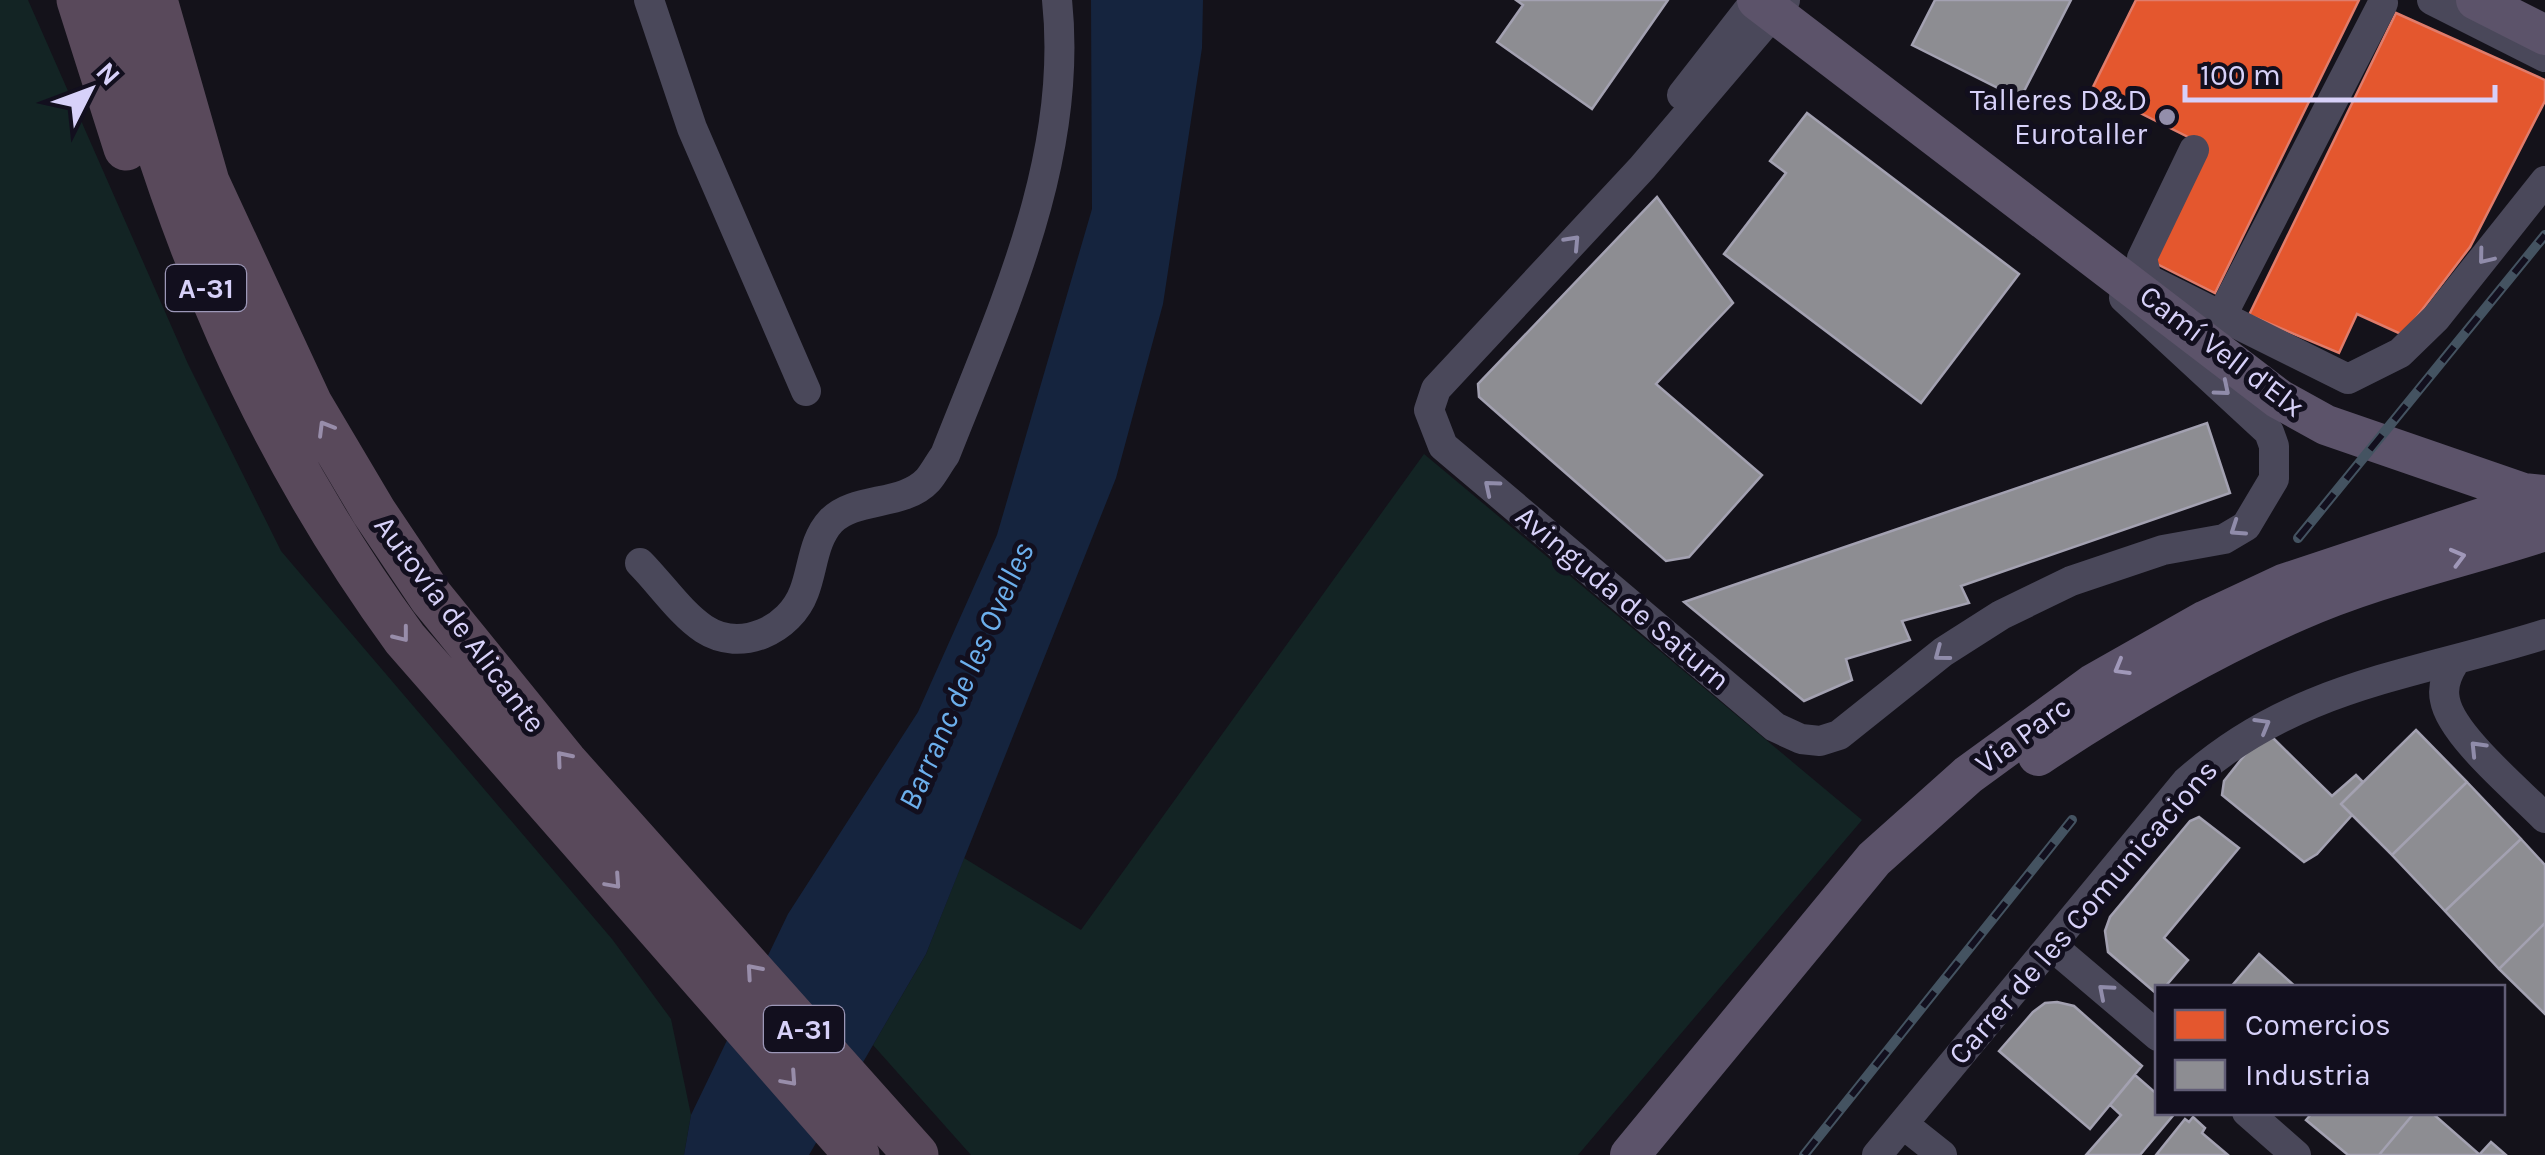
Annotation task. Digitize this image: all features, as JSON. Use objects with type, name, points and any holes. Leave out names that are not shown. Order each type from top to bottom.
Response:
[{"type":"highway","points":[[78,0],[102,82],[165,249],[237,398],[296,504],[344,557]]},
{"type":"highway","name":"Autovía de Alicante","points":[[115,0],[166,179],[216,315],[263,411],[344,557],[405,640],[857,1155]]},
{"type":"highway","name":"Autovía de Alicante","points":[[155,0],[207,182],[310,404],[422,583],[565,762],[902,1139]]},
{"type":"highway","points":[[187,0],[215,136],[207,182]]},
{"type":"main road","points":[[2476,0],[2545,35]]},
{"type":"main road","name":"Camí Vell d'Elx","points":[[1766,3],[2078,247],[2143,284],[2242,374],[2326,425],[2522,493],[2545,496]]},
{"type":"main road","name":"Via Parc","points":[[1630,1155],[1874,859],[1968,775],[2078,696],[2206,620],[2282,584],[2545,496]]},
{"type":"main road","name":"Via Parc","points":[[1665,1155],[1894,875],[1982,794],[2160,678],[2300,610],[2398,574],[2545,531]]},
{"type":"street","points":[[649,0],[692,128],[806,391]]},
{"type":"street","points":[[640,563],[705,630],[731,636],[762,636],[790,619],[804,594],[820,538],[833,518],[898,498],[926,482],[945,454],[1035,214],[1058,110],[1057,0]]},
{"type":"street","points":[[2432,0],[2545,56]]},
{"type":"street","name":"Avinguda de Saturn","points":[[1766,3],[1740,16],[1675,105],[1668,139],[1436,389],[1429,410],[1442,446],[1775,727],[1802,739],[1820,741],[1839,735],[1943,652],[2001,615],[2071,581],[2163,550],[2224,538],[2246,526],[2274,479],[2274,446]]},
{"type":"street","points":[[2220,320],[2383,3]]},
{"type":"street","points":[[2194,150],[2142,258],[2143,284],[2162,283],[2220,320],[2348,379],[2400,353],[2436,318],[2545,180]]},
{"type":"street","name":"Camí Vell d'Elx","points":[[2078,247],[2159,334],[2258,418],[2274,446]]},
{"type":"street","name":"Carrer de les Comunicacions","points":[[1877,1155],[2186,782],[2217,754],[2302,704],[2343,690],[2454,664],[2545,634]]},
{"type":"street","points":[[2454,664],[2444,700],[2457,726],[2545,818]]},
{"type":"street","points":[[2052,946],[2155,1033]]},
{"type":"street","points":[[2249,1115],[2296,1155]]},
{"type":"street","points":[[1903,1124],[1942,1155]]},
{"type":"shaded area","points":[[0,0],[28,0],[188,364],[281,551],[612,939],[671,1019],[691,1115],[684,1155],[0,1155]]},
{"type":"shaded area","points":[[1424,454],[1862,820],[1578,1155],[971,1155],[873,1045],[926,954],[964,858],[1081,930]]},
{"type":"water","name":"Barranc de les Ovelles","points":[[1091,0],[1203,0],[1202,48],[1163,304],[1116,478],[926,954],[809,1155],[684,1155],[691,1115],[788,914],[918,712],[997,535],[1092,209]]},
{"type":"building: Comercios","points":[[2136,0],[2359,0],[2215,293],[2149,260],[2206,146],[2092,89]]},
{"type":"building: Comercios","points":[[2396,13],[2545,80],[2545,101],[2470,247],[2403,335],[2357,314],[2339,353],[2249,315]]},
{"type":"building: Industria","points":[[1516,0],[1668,0],[1592,109],[1497,42],[1523,5]]},
{"type":"building: Industria","points":[[1935,0],[2071,0],[2020,99],[1912,45]]},
{"type":"building: Industria","points":[[1807,113],[2019,274],[1921,403],[1724,254],[1786,173],[1770,161]]},
{"type":"building: Industria","points":[[1657,197],[1733,303],[1656,384],[1762,475],[1689,557],[1666,561],[1479,397],[1478,384]]},
{"type":"building: Industria","points":[[2207,423],[2230,493],[1961,586],[1969,603],[1902,621],[1910,640],[1846,659],[1852,680],[1804,701],[1684,602]]},
{"type":"building: Industria","points":[[2416,730],[2467,782],[2392,855],[2341,804]]},
{"type":"building: Industria","points":[[2270,735],[2332,796],[2356,775],[2363,782],[2341,804],[2352,815],[2317,854],[2304,862],[2222,795],[2224,781],[2247,752]]},
{"type":"building: Industria","points":[[2467,782],[2521,839],[2445,911],[2392,855]]},
{"type":"building: Industria","points":[[2199,817],[2239,848],[2164,938],[2188,960],[2167,985],[2155,985],[2155,992],[2108,952],[2105,931],[2110,917],[2190,821]]},
{"type":"building: Industria","points":[[2521,839],[2545,865],[2545,923],[2499,969],[2445,911]]},
{"type":"building: Industria","points":[[2545,923],[2545,1014],[2499,969]]},
{"type":"building: Industria","points":[[2259,954],[2294,985],[2233,985]]},
{"type":"building: Industria","points":[[2045,1003],[2074,1006],[2142,1066],[2090,1129],[1999,1051],[2033,1012]]},
{"type":"building: Industria","points":[[2135,1075],[2155,1092],[2155,1115],[2173,1115],[2140,1155],[2086,1155],[2121,1115],[2110,1105]]},
{"type":"building: Industria","points":[[2310,1115],[2412,1115],[2379,1155],[2348,1155],[2306,1120]]},
{"type":"building: Industria","points":[[2412,1115],[2434,1115],[2480,1155],[2379,1155]]},
{"type":"building: Industria","points":[[2193,1117],[2205,1128],[2202,1133],[2228,1155],[2156,1155],[2185,1119],[2189,1122]]},
{"type":"building: Industria","points":[[2491,1142],[2506,1155],[2479,1155]]},
{"type":"railway","points":[[2298,538],[2545,235]]},
{"type":"railway","points":[[1804,1155],[2072,820]]},
{"type":"place","name":"Talleres D&D Eurotaller","points":[[2167,117]]}]
